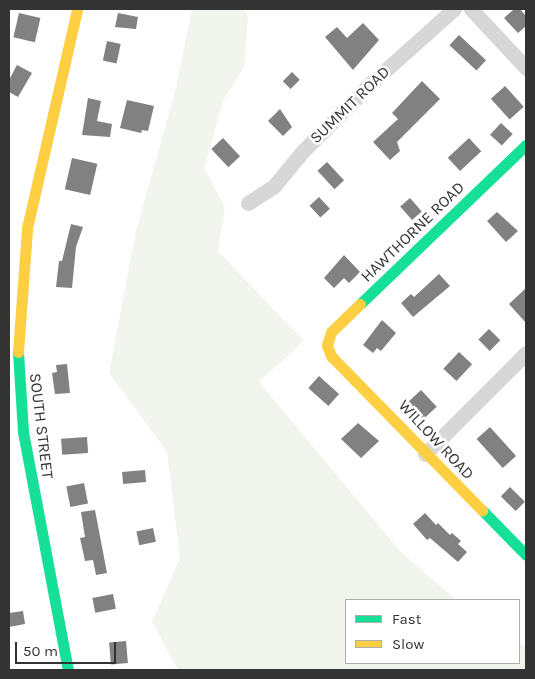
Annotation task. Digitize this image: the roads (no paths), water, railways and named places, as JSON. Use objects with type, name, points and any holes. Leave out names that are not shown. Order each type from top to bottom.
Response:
[{"type":"main road","name":"SOUTH STREET","points":[[68,670],[23,432],[16,336],[27,228],[77,9]]},
{"type":"main road","name":"HAWTHORNE ROAD","points":[[327,345],[331,332],[526,145]]},
{"type":"main road","name":"WILLOW ROAD","points":[[327,345],[331,356],[425,454],[526,554]]},
{"type":"street","name":"SUMMIT ROAD","points":[[248,203],[274,186],[303,152],[370,84],[454,9]]},
{"type":"street","points":[[471,9],[526,68]]},
{"type":"street","points":[[425,454],[526,353]]}]
